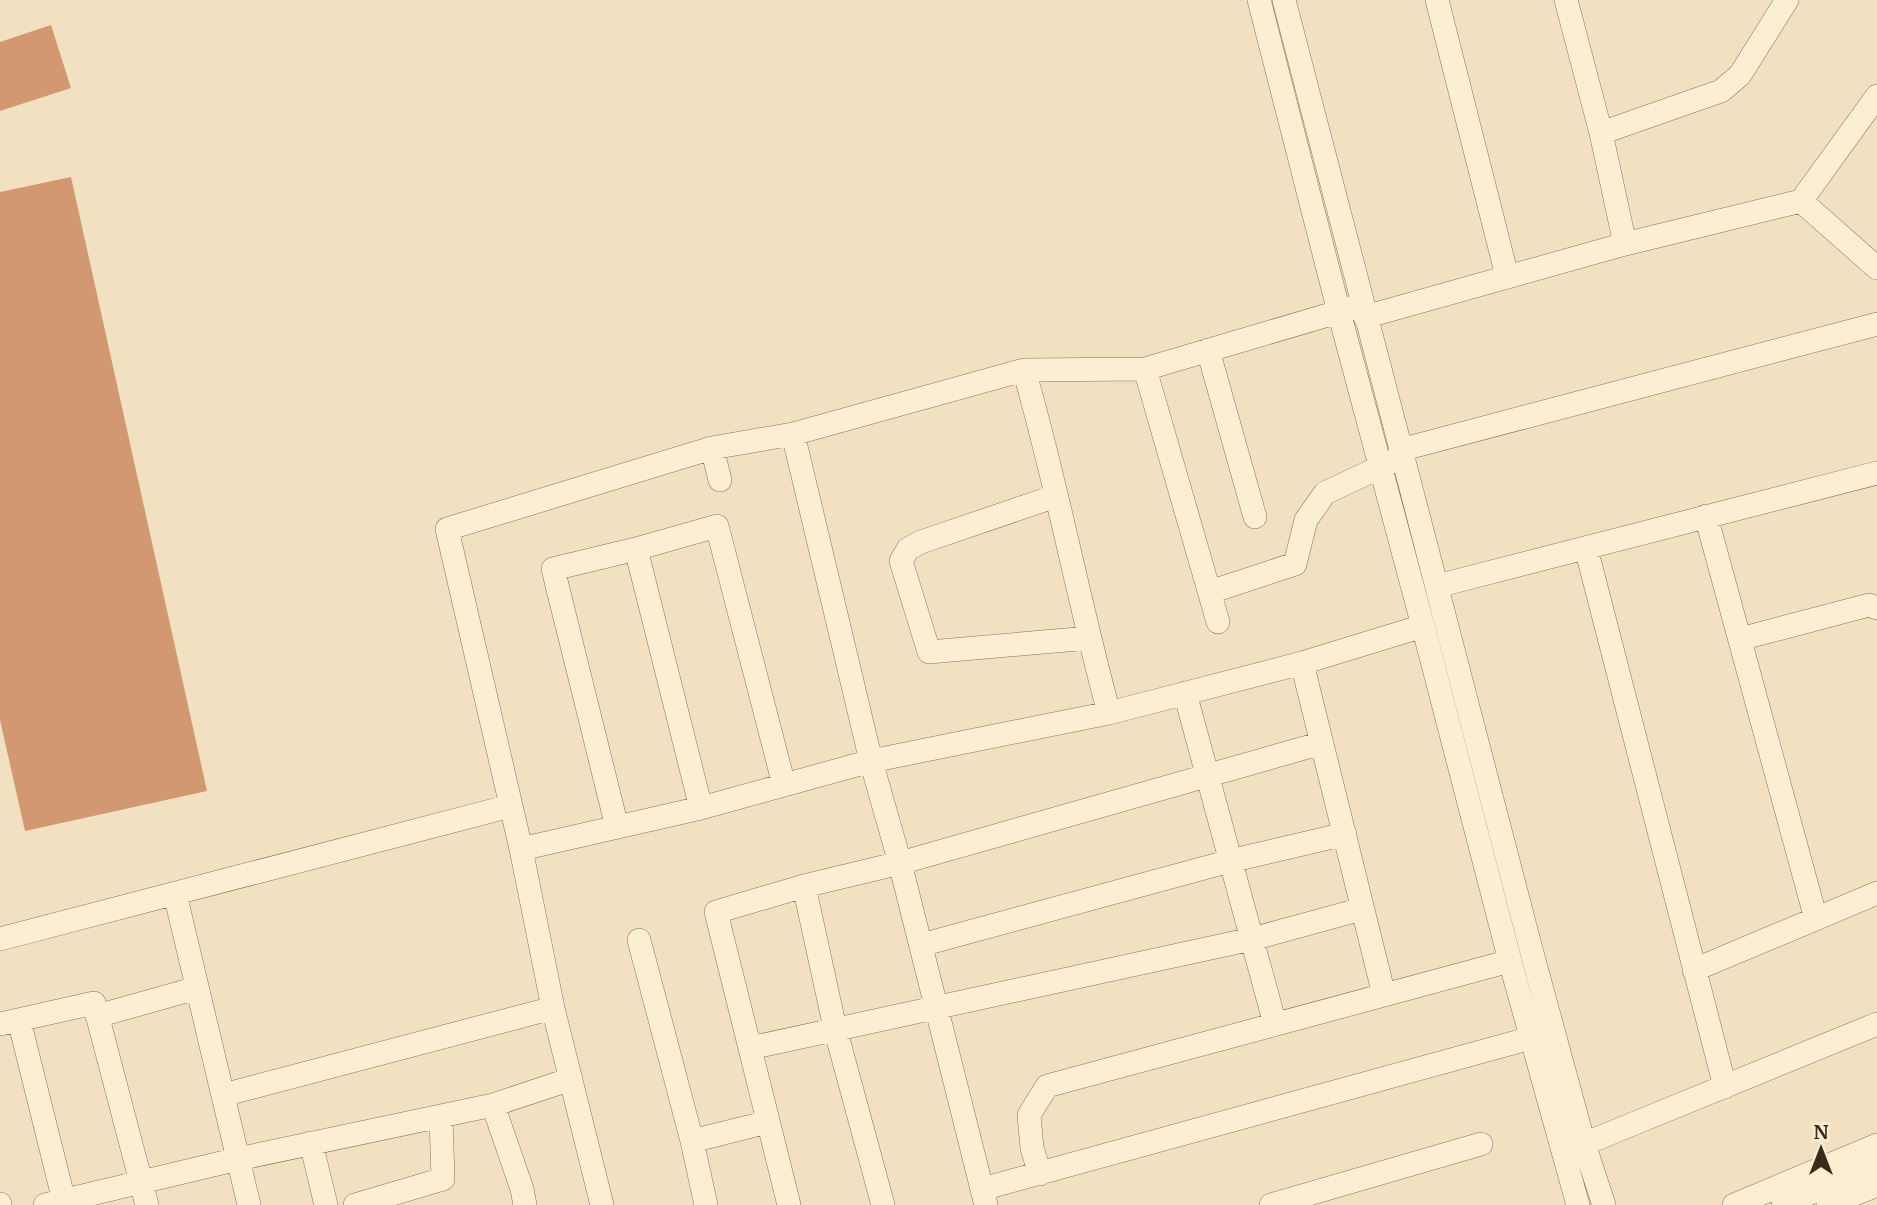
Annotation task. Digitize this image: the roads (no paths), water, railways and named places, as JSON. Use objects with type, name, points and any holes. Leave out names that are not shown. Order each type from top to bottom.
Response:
[{"type":"street","points":[[1259,0],[1510,961],[1578,1205]]},
{"type":"street","points":[[1284,0],[1401,454],[1584,1143],[1604,1205]]},
{"type":"street","points":[[1437,0],[1507,276]]},
{"type":"street","points":[[1566,0],[1601,133],[1625,244]]},
{"type":"street","points":[[1601,133],[1721,92],[1740,75],[1787,0]]},
{"type":"street","points":[[602,1205],[553,1008],[521,849],[447,529],[712,448],[793,434],[1024,370],[1145,369],[1339,312],[1364,311],[1801,201],[1877,96]]},
{"type":"street","points":[[1801,201],[1877,268]]},
{"type":"street","points":[[1317,225],[1340,219]]},
{"type":"street","points":[[1210,592],[1295,564],[1306,520],[1318,502],[1334,487],[1401,454],[1877,324]]},
{"type":"street","points":[[1208,351],[1255,517]]},
{"type":"street","points":[[1145,369],[1218,622]]},
{"type":"street","points":[[1024,370],[1046,447],[1089,638],[1109,713]]},
{"type":"street","points":[[793,434],[871,761],[900,863],[984,1197],[1040,1174],[1531,1038]]},
{"type":"street","points":[[712,448],[720,480]]},
{"type":"street","points":[[1437,586],[1877,473]]},
{"type":"street","points":[[1056,496],[921,542],[908,549],[901,561],[929,652],[1089,638]]},
{"type":"street","points":[[1706,516],[1816,919]]},
{"type":"street","points":[[617,827],[553,569],[717,526],[783,785]]},
{"type":"street","points":[[1586,548],[1725,1087]]},
{"type":"street","points":[[636,549],[701,808]]},
{"type":"street","points":[[1740,639],[1869,605],[1877,608]]},
{"type":"street","points":[[521,849],[701,808],[871,761],[1109,713],[1302,663],[1423,626]]},
{"type":"street","points":[[1302,663],[1384,995]]},
{"type":"street","points":[[1185,693],[1275,1024]]},
{"type":"street","points":[[789,1205],[716,912],[804,886],[900,863],[1322,743]]},
{"type":"street","points":[[0,939],[510,806]]},
{"type":"street","points":[[921,946],[1230,862],[1345,834]]},
{"type":"street","points":[[804,886],[835,1028],[883,1205]]},
{"type":"street","points":[[1694,970],[1877,893]]},
{"type":"street","points":[[175,894],[249,1205]]},
{"type":"street","points":[[750,1048],[1252,939],[1362,909]]},
{"type":"street","points":[[639,940],[692,1141],[706,1205]]},
{"type":"street","points":[[1040,1174],[1032,1148],[1029,1115],[1047,1086],[1510,961]]},
{"type":"street","points":[[97,1016],[198,988]]},
{"type":"street","points":[[147,1205],[141,1182],[97,1016],[94,1003],[9,1022],[58,1203],[141,1182],[238,1158],[441,1118],[494,1105],[571,1079]]},
{"type":"street","points":[[223,1095],[553,1008]]},
{"type":"street","points":[[1584,1143],[1877,1024]]},
{"type":"street","points":[[494,1105],[525,1205]]},
{"type":"street","points":[[355,1205],[443,1178],[441,1118]]},
{"type":"street","points":[[692,1141],[768,1122]]},
{"type":"street","points":[[311,1143],[326,1205]]},
{"type":"street","points":[[1271,1205],[1481,1144]]},
{"type":"street","points":[[1734,1205],[1877,1145]]},
{"type":"street","points":[[1783,1205],[1877,1164]]},
{"type":"street","points":[[1828,1205],[1877,1185]]}]
